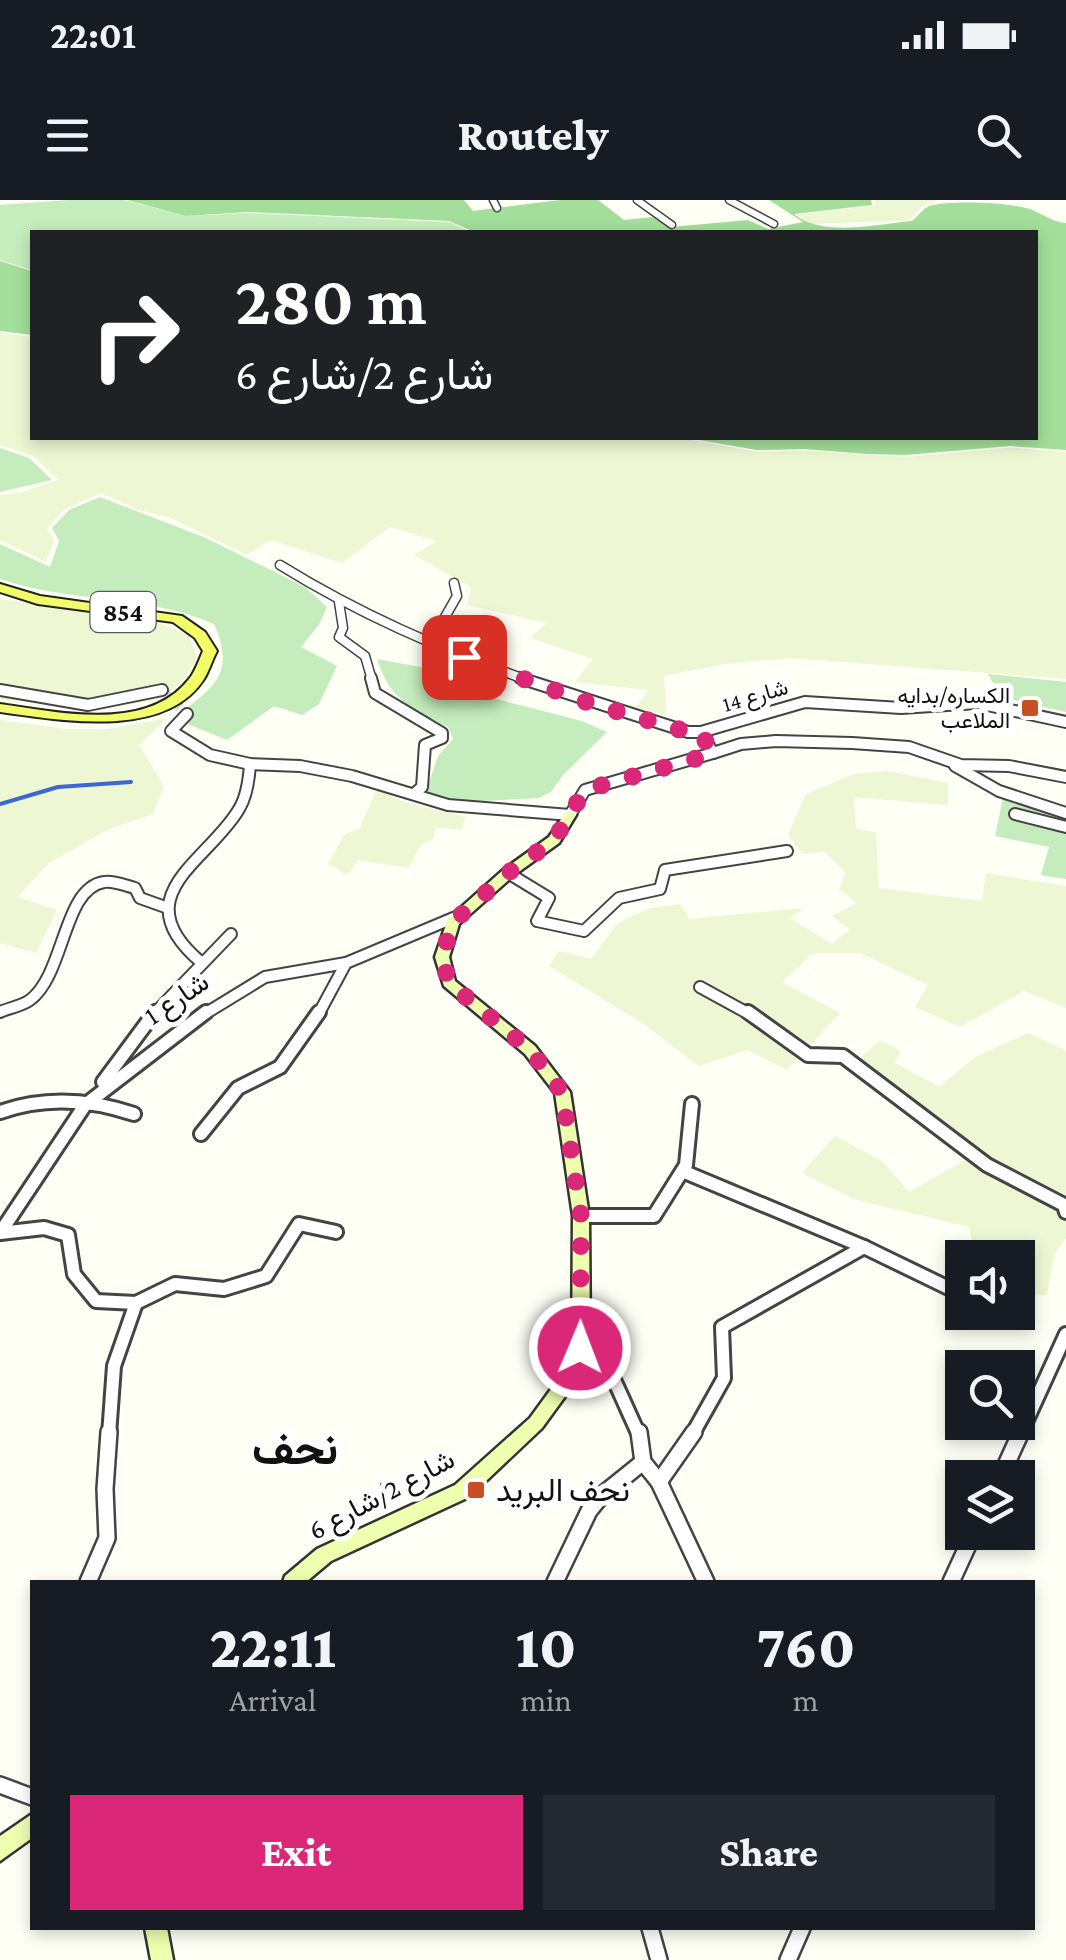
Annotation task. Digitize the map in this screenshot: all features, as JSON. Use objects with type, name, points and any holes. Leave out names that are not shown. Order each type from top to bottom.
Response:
[{"type":"main road","name":"854","points":[[0,588],[38,600],[177,619],[200,635],[210,651],[203,675],[190,690],[134,716],[88,720],[0,708]]},
{"type":"street","points":[[637,200],[672,225]]},
{"type":"street","points":[[729,200],[774,224]]},
{"type":"street","points":[[280,565],[339,602],[429,645],[592,704],[688,732],[701,732]]},
{"type":"street","points":[[429,645],[456,596],[454,584]]},
{"type":"street","points":[[339,602],[339,637],[365,656],[375,693],[442,733],[442,738],[425,745],[422,786],[414,794]]},
{"type":"street","points":[[0,690],[88,705],[162,690]]},
{"type":"street","name":"شارع 14","points":[[570,815],[585,790],[712,754],[701,732],[805,702],[901,708],[978,703],[1066,722]]},
{"type":"street","points":[[187,714],[171,730],[210,756],[335,772],[448,805],[570,815],[554,840],[458,916]]},
{"type":"street","points":[[712,754],[741,744],[814,742],[909,747],[945,760],[998,791],[1066,813]]},
{"type":"street","points":[[945,760],[1066,777]]},
{"type":"street","points":[[202,962],[182,947],[168,908],[173,886],[188,863],[236,815],[248,790],[250,764]]},
{"type":"street","points":[[1016,814],[1066,828]]},
{"type":"street","points":[[508,873],[549,898],[538,922],[584,932],[619,898],[660,890],[665,870],[787,851]]},
{"type":"street","points":[[0,1012],[12,1010],[43,990],[68,937],[70,916],[79,894],[90,885],[122,882],[136,888],[140,898],[168,908]]},
{"type":"street","name":"شارع 1","points":[[0,1233],[89,1101],[214,1007],[265,977],[346,963],[458,916]]},
{"type":"street","name":"شارع 2/شارع 6","points":[[294,1580],[324,1555],[462,1491],[536,1422],[563,1386],[580,1348],[581,1216],[562,1092],[530,1050],[449,983],[442,957],[458,916]]},
{"type":"street","points":[[89,1101],[155,1012],[230,934]]},
{"type":"street","points":[[201,1134],[238,1088],[280,1067],[318,1016],[346,963]]},
{"type":"street","points":[[700,987],[740,1007],[808,1055],[844,1056],[987,1165],[1064,1205],[1066,1212]]},
{"type":"street","points":[[0,1112],[28,1100],[54,1099],[89,1101],[134,1114]]},
{"type":"street","points":[[581,1216],[654,1216],[687,1173],[693,1138],[692,1104]]},
{"type":"street","points":[[687,1173],[864,1247],[945,1286]]},
{"type":"street","points":[[0,1233],[44,1228],[68,1235],[74,1274],[96,1301],[136,1303],[175,1284],[224,1289],[266,1276],[299,1224],[336,1232]]},
{"type":"street","points":[[659,1482],[703,1419],[724,1378],[722,1327],[864,1247]]},
{"type":"street","points":[[89,1580],[107,1538],[105,1489],[114,1366],[136,1303]]},
{"type":"street","points":[[581,1316],[614,1371],[619,1396],[639,1433],[643,1462],[659,1482],[705,1580]]},
{"type":"street","points":[[1008,1460],[1066,1334]]},
{"type":"street","points":[[556,1580],[589,1511],[602,1495],[643,1462]]},
{"type":"street","points":[[952,1580],[966,1550]]},
{"type":"street","points":[[0,1786],[30,1796]]},
{"type":"street","points":[[0,1850],[30,1827]]},
{"type":"street","points":[[156,1930],[162,1960]]},
{"type":"street","points":[[650,1930],[658,1960]]},
{"type":"street","points":[[788,1960],[801,1930]]},
{"type":"green space","points":[[124,200],[186,216],[247,213],[448,222],[467,230],[30,230],[30,269],[0,260],[0,205]]},
{"type":"green space","points":[[127,200],[464,200],[473,211],[560,200],[598,200],[624,220],[653,217],[671,227],[748,220],[768,229],[803,222],[769,200],[871,200],[872,205],[794,214],[835,228],[912,221],[929,206],[950,203],[993,203],[1030,209],[1066,223],[1066,450],[1010,446],[905,455],[867,454],[757,450],[700,440],[1038,440],[1038,230],[469,230],[449,221],[248,212],[186,216]]},
{"type":"green space","points":[[874,200],[938,200],[922,207],[910,220],[811,224],[797,214],[865,207],[875,205]]},
{"type":"green space","points":[[0,261],[30,270],[30,335],[0,331]]},
{"type":"green space","points":[[0,333],[30,337],[30,440],[689,440],[757,452],[906,457],[1011,448],[1066,452],[1066,679],[789,658],[725,664],[664,676],[666,715],[636,708],[648,690],[575,682],[593,659],[530,638],[547,623],[467,605],[471,587],[414,555],[437,541],[390,527],[342,563],[270,540],[247,555],[171,518],[139,510],[101,493],[65,509],[47,528],[54,541],[46,562],[0,540],[0,495],[58,480],[33,456],[0,445]]},
{"type":"green space","points":[[0,448],[29,458],[52,480],[0,492]]},
{"type":"green space","points":[[100,497],[206,538],[305,587],[327,607],[301,647],[337,666],[319,704],[302,715],[274,706],[227,740],[173,718],[217,679],[223,656],[214,624],[162,608],[53,592],[0,579],[0,544],[50,567],[59,541],[52,528],[69,510]]},
{"type":"green space","points":[[0,599],[159,623],[189,635],[197,658],[182,682],[158,700],[106,708],[0,700]]},
{"type":"green space","points":[[377,659],[490,680],[496,686],[488,697],[582,721],[607,732],[551,792],[539,798],[464,802],[425,794],[438,756],[453,739],[448,727],[396,694]]},
{"type":"green space","points":[[988,674],[1066,682],[1066,712],[1001,697]]},
{"type":"green space","points":[[167,718],[139,745],[164,786],[153,814],[109,829],[49,863],[17,897],[57,910],[36,953],[0,943],[0,720],[67,729],[108,729]]},
{"type":"green space","points":[[887,771],[948,783],[948,805],[854,797],[856,829],[876,832],[879,888],[982,901],[986,873],[1066,886],[1066,1008],[1024,991],[960,1027],[915,1007],[928,985],[860,953],[813,953],[782,982],[840,1013],[787,1070],[747,1050],[699,1066],[645,1025],[549,966],[559,951],[591,959],[618,923],[650,908],[681,904],[689,919],[804,908],[790,918],[832,944],[850,929],[832,916],[857,903],[839,889],[846,873],[825,852],[803,854],[788,835],[805,795],[853,774]]},
{"type":"green space","points":[[377,789],[401,801],[466,817],[461,830],[435,827],[434,838],[420,846],[409,868],[358,860],[347,875],[328,864],[345,834],[359,829]]},
{"type":"green space","points":[[1003,798],[1066,811],[1066,879],[1041,875],[1049,847],[995,836]]},
{"type":"green space","points":[[1028,1033],[1066,1051],[1066,1238],[1055,1253],[1047,1295],[1035,1295],[1035,1240],[972,1240],[969,1227],[853,1199],[802,1173],[835,1136],[882,1161],[909,1192],[971,1157],[850,1067],[880,1040],[901,1051],[894,1062],[939,1087],[975,1057]]},
{"type":"waterway","points":[[0,804],[58,787],[131,782]]},
{"type":"tunnel","points":[[162,690],[187,714]]},
{"type":"place","name":"الكساره/بدايه الملاعب","points":[[1030,708]]},
{"type":"place","name":"نحف البريد","points":[[476,1490]]},
{"type":"district","name":"نحف","points":[[295,1448]]},
{"type":"route","points":[[464,657],[592,704],[688,732],[701,732],[712,754],[585,790],[554,840],[458,916],[442,957],[449,983],[530,1050],[562,1092],[581,1216],[580,1348]]}]
